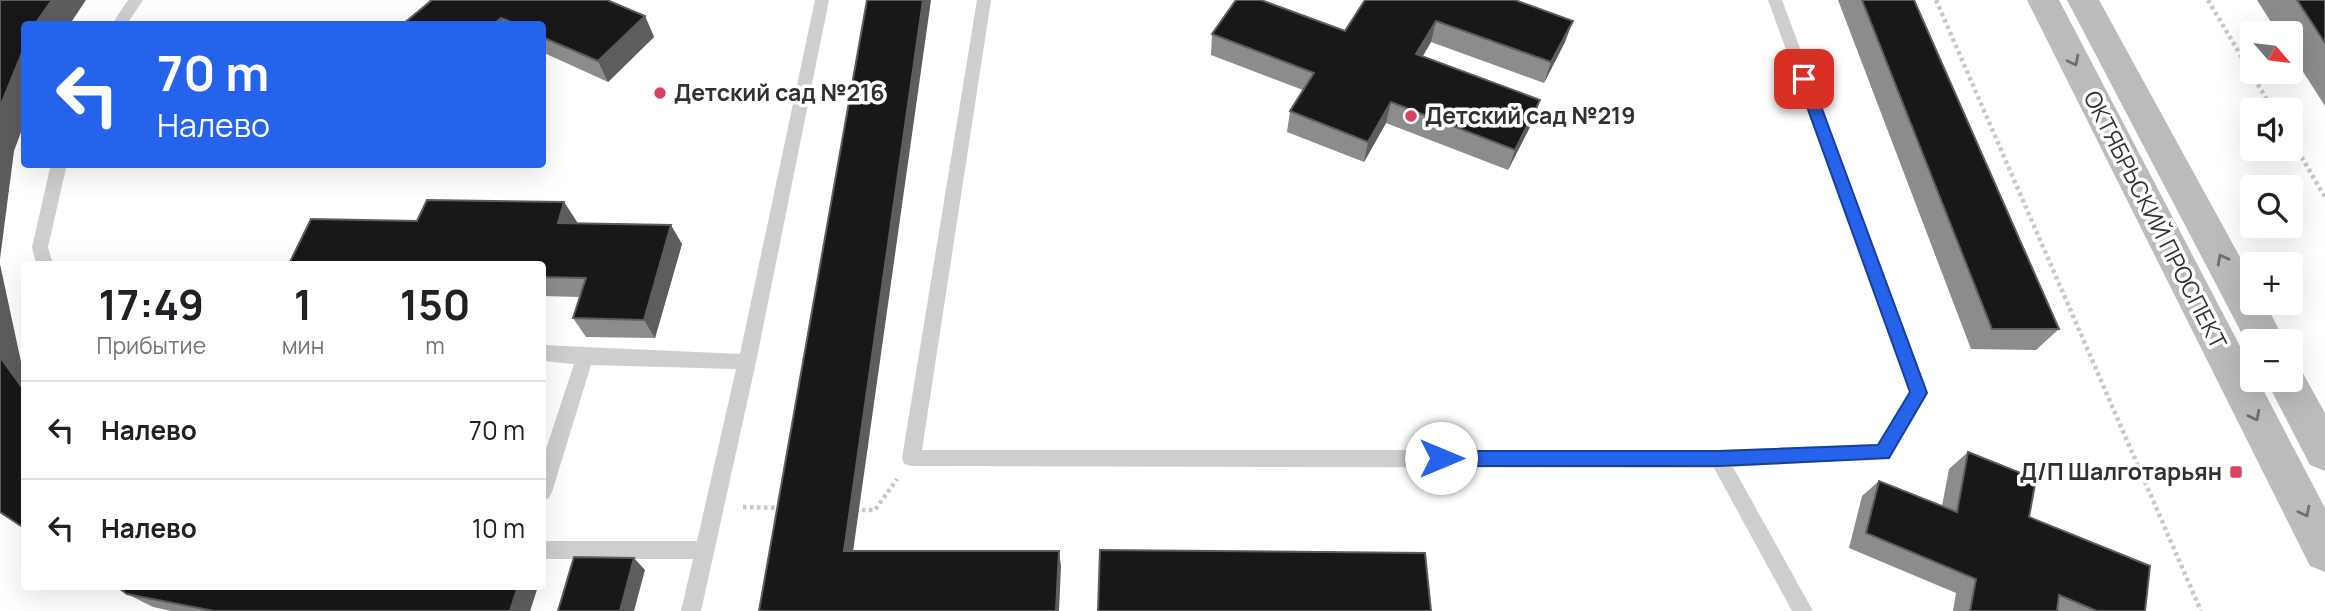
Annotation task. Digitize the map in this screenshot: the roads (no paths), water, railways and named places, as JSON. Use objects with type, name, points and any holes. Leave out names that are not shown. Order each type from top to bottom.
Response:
[{"type":"main road","name":"ОКТЯБРЬСКИЙ ПРОСПЕКТ","points":[[2043,0],[2325,552]]},
{"type":"main road","name":"ОКТЯБРЬСКИЙ ПРОСПЕКТ","points":[[2083,0],[2260,329]]},
{"type":"main road","points":[[2292,392],[2325,452]]},
{"type":"lane","points":[[121,21],[136,0]]},
{"type":"lane","points":[[691,611],[747,362],[822,0]]},
{"type":"lane","points":[[984,0],[911,458],[1719,459],[1882,452],[1919,393],[1775,0]]},
{"type":"lane","points":[[43,261],[40,247],[58,168]]},
{"type":"lane","points":[[546,353],[585,358],[747,362]]},
{"type":"lane","points":[[546,480],[585,358]]},
{"type":"lane","points":[[1719,459],[1803,611]]},
{"type":"lane","points":[[546,550],[704,550]]},
{"type":"place","name":"Детский сад №216","points":[[660,93]]},
{"type":"place","name":"Детский сад №219","points":[[1411,116]]},
{"type":"place","name":"Д/П Шалготарьян","points":[[2236,472]]}]
